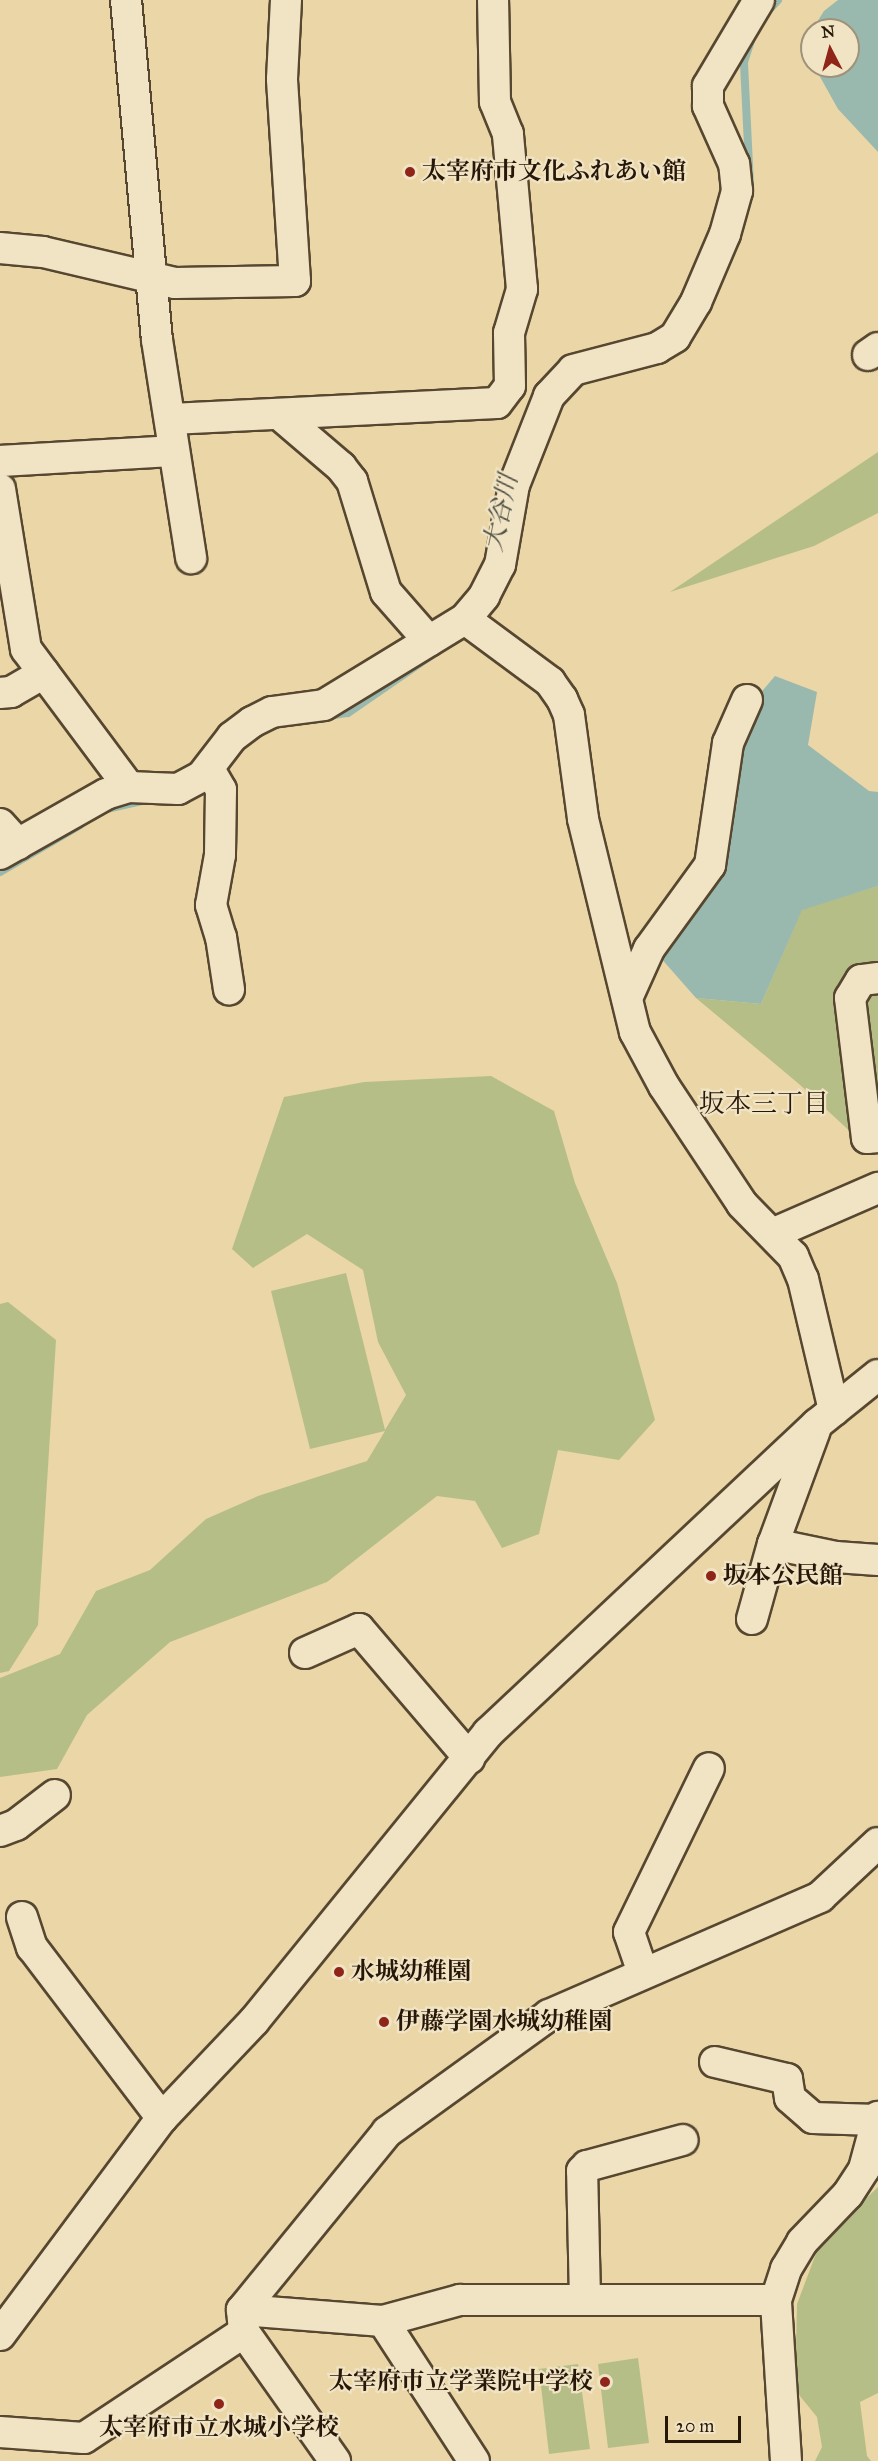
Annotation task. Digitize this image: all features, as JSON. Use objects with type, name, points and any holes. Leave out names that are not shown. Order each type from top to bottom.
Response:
[{"type":"street","points":[[126,0],[128,60],[157,340],[191,558]]},
{"type":"street","points":[[0,248],[43,252],[175,283],[295,281],[282,79],[286,0]]},
{"type":"street","points":[[171,419],[497,403],[510,386],[510,333],[522,288],[508,134],[495,102],[493,0]]},
{"type":"street","points":[[6,841],[87,803],[129,787],[178,789],[202,777],[232,737],[252,722],[272,712],[324,705],[465,619],[484,596],[500,565],[514,484],[549,396],[573,370],[657,348],[675,337],[696,302],[725,234],[737,191],[734,164],[708,106],[708,86],[759,0]]},
{"type":"street","points":[[510,386],[549,396]]},
{"type":"street","points":[[279,414],[341,467],[352,481],[386,592],[429,641]]},
{"type":"street","points":[[0,461],[174,451]]},
{"type":"street","points":[[0,489],[26,649],[129,787]]},
{"type":"street","points":[[465,619],[550,682],[562,699],[569,715],[583,819],[635,1032],[664,1086],[742,1204],[793,1256],[803,1279],[825,1417],[773,1544],[752,1619]]},
{"type":"street","points":[[0,693],[11,692],[44,673]]},
{"type":"street","points":[[627,998],[649,949],[710,865],[728,743],[747,700]]},
{"type":"street","points":[[208,769],[221,790],[220,855],[211,905],[222,937],[229,989]]},
{"type":"street","points":[[878,978],[861,980],[850,998],[867,1138],[878,1137]]},
{"type":"street","points":[[772,1234],[878,1188]]},
{"type":"street","points":[[0,2336],[162,2118],[254,2021],[489,1733],[825,1417],[878,1375]]},
{"type":"street","points":[[773,1544],[837,1557],[878,1560]]},
{"type":"street","points":[[305,1653],[359,1629],[469,1758]]},
{"type":"street","points":[[643,1973],[629,1932],[709,1768]]},
{"type":"street","points":[[0,1832],[16,1825],[55,1796]]},
{"type":"street","points":[[0,2432],[84,2438],[243,2321],[387,2132],[549,2015],[820,1896],[878,1843]]},
{"type":"street","points":[[22,1917],[32,1947],[162,2118]]},
{"type":"street","points":[[715,2062],[787,2079],[790,2098],[800,2111],[813,2118],[878,2119],[864,2169],[848,2194],[802,2242],[786,2269],[776,2300],[786,2461]]},
{"type":"street","points":[[585,2299],[582,2171],[587,2166],[683,2140]]},
{"type":"street","points":[[243,2321],[383,2321],[460,2300],[776,2300]]},
{"type":"street","points":[[243,2321],[335,2461]]},
{"type":"street","points":[[383,2321],[474,2461]]},
{"type":"green space","points":[[878,452],[878,513],[814,546],[670,592]]},
{"type":"green space","points":[[878,886],[878,1146],[870,1150],[799,1084],[696,998],[761,1004],[802,909]]},
{"type":"green space","points":[[491,1076],[554,1111],[575,1183],[617,1283],[655,1420],[619,1460],[558,1450],[539,1534],[502,1548],[475,1501],[437,1496],[327,1582],[170,1642],[87,1715],[57,1769],[0,1777],[0,1678],[60,1654],[96,1591],[150,1570],[206,1519],[258,1496],[367,1461],[385,1431],[310,1449],[271,1291],[346,1273],[385,1430],[406,1395],[378,1342],[363,1270],[307,1234],[253,1268],[232,1249],[284,1097],[364,1082]]},
{"type":"green space","points":[[8,1302],[56,1340],[38,1625],[9,1671],[0,1673],[0,1304]]},
{"type":"green space","points":[[878,2187],[878,2393],[860,2402],[867,2456],[871,2461],[815,2461],[822,2447],[817,2417],[795,2390],[797,2304],[820,2243]]},
{"type":"green space","points":[[638,2358],[649,2443],[608,2448],[598,2364]]},
{"type":"green space","points":[[578,2364],[590,2449],[549,2454],[539,2369]]},
{"type":"water","points":[[838,0],[878,0],[878,152],[838,109],[821,78],[860,78],[860,18],[820,18],[824,11]]},
{"type":"water","points":[[775,676],[817,692],[808,745],[869,791],[878,792],[878,886],[802,910],[761,1004],[696,998],[659,956],[708,888],[737,804],[745,711]]},
{"type":"waterway","name":"大谷川","points":[[767,12],[778,0]]},
{"type":"waterway","name":"大谷川","points":[[750,186],[744,62],[752,38]]},
{"type":"waterway","name":"大谷川","points":[[328,716],[348,713],[445,646]]},
{"type":"waterway","name":"大谷川","points":[[102,810],[146,800]]},
{"type":"waterway","name":"大谷川","points":[[0,872],[80,825]]},
{"type":"place","name":"太宰府市文化ふれあい館","points":[[410,172]]},
{"type":"place","name":"坂本公民館","points":[[711,1576]]},
{"type":"place","name":"水城幼稚園","points":[[339,1972]]},
{"type":"place","name":"伊藤学園水城幼稚園","points":[[384,2022]]},
{"type":"place","name":"太宰府市立学業院中学校","points":[[605,2382]]},
{"type":"place","name":"太宰府市立水城小学校","points":[[219,2404]]},
{"type":"district","name":"坂本三丁目","points":[[764,1104]]}]
